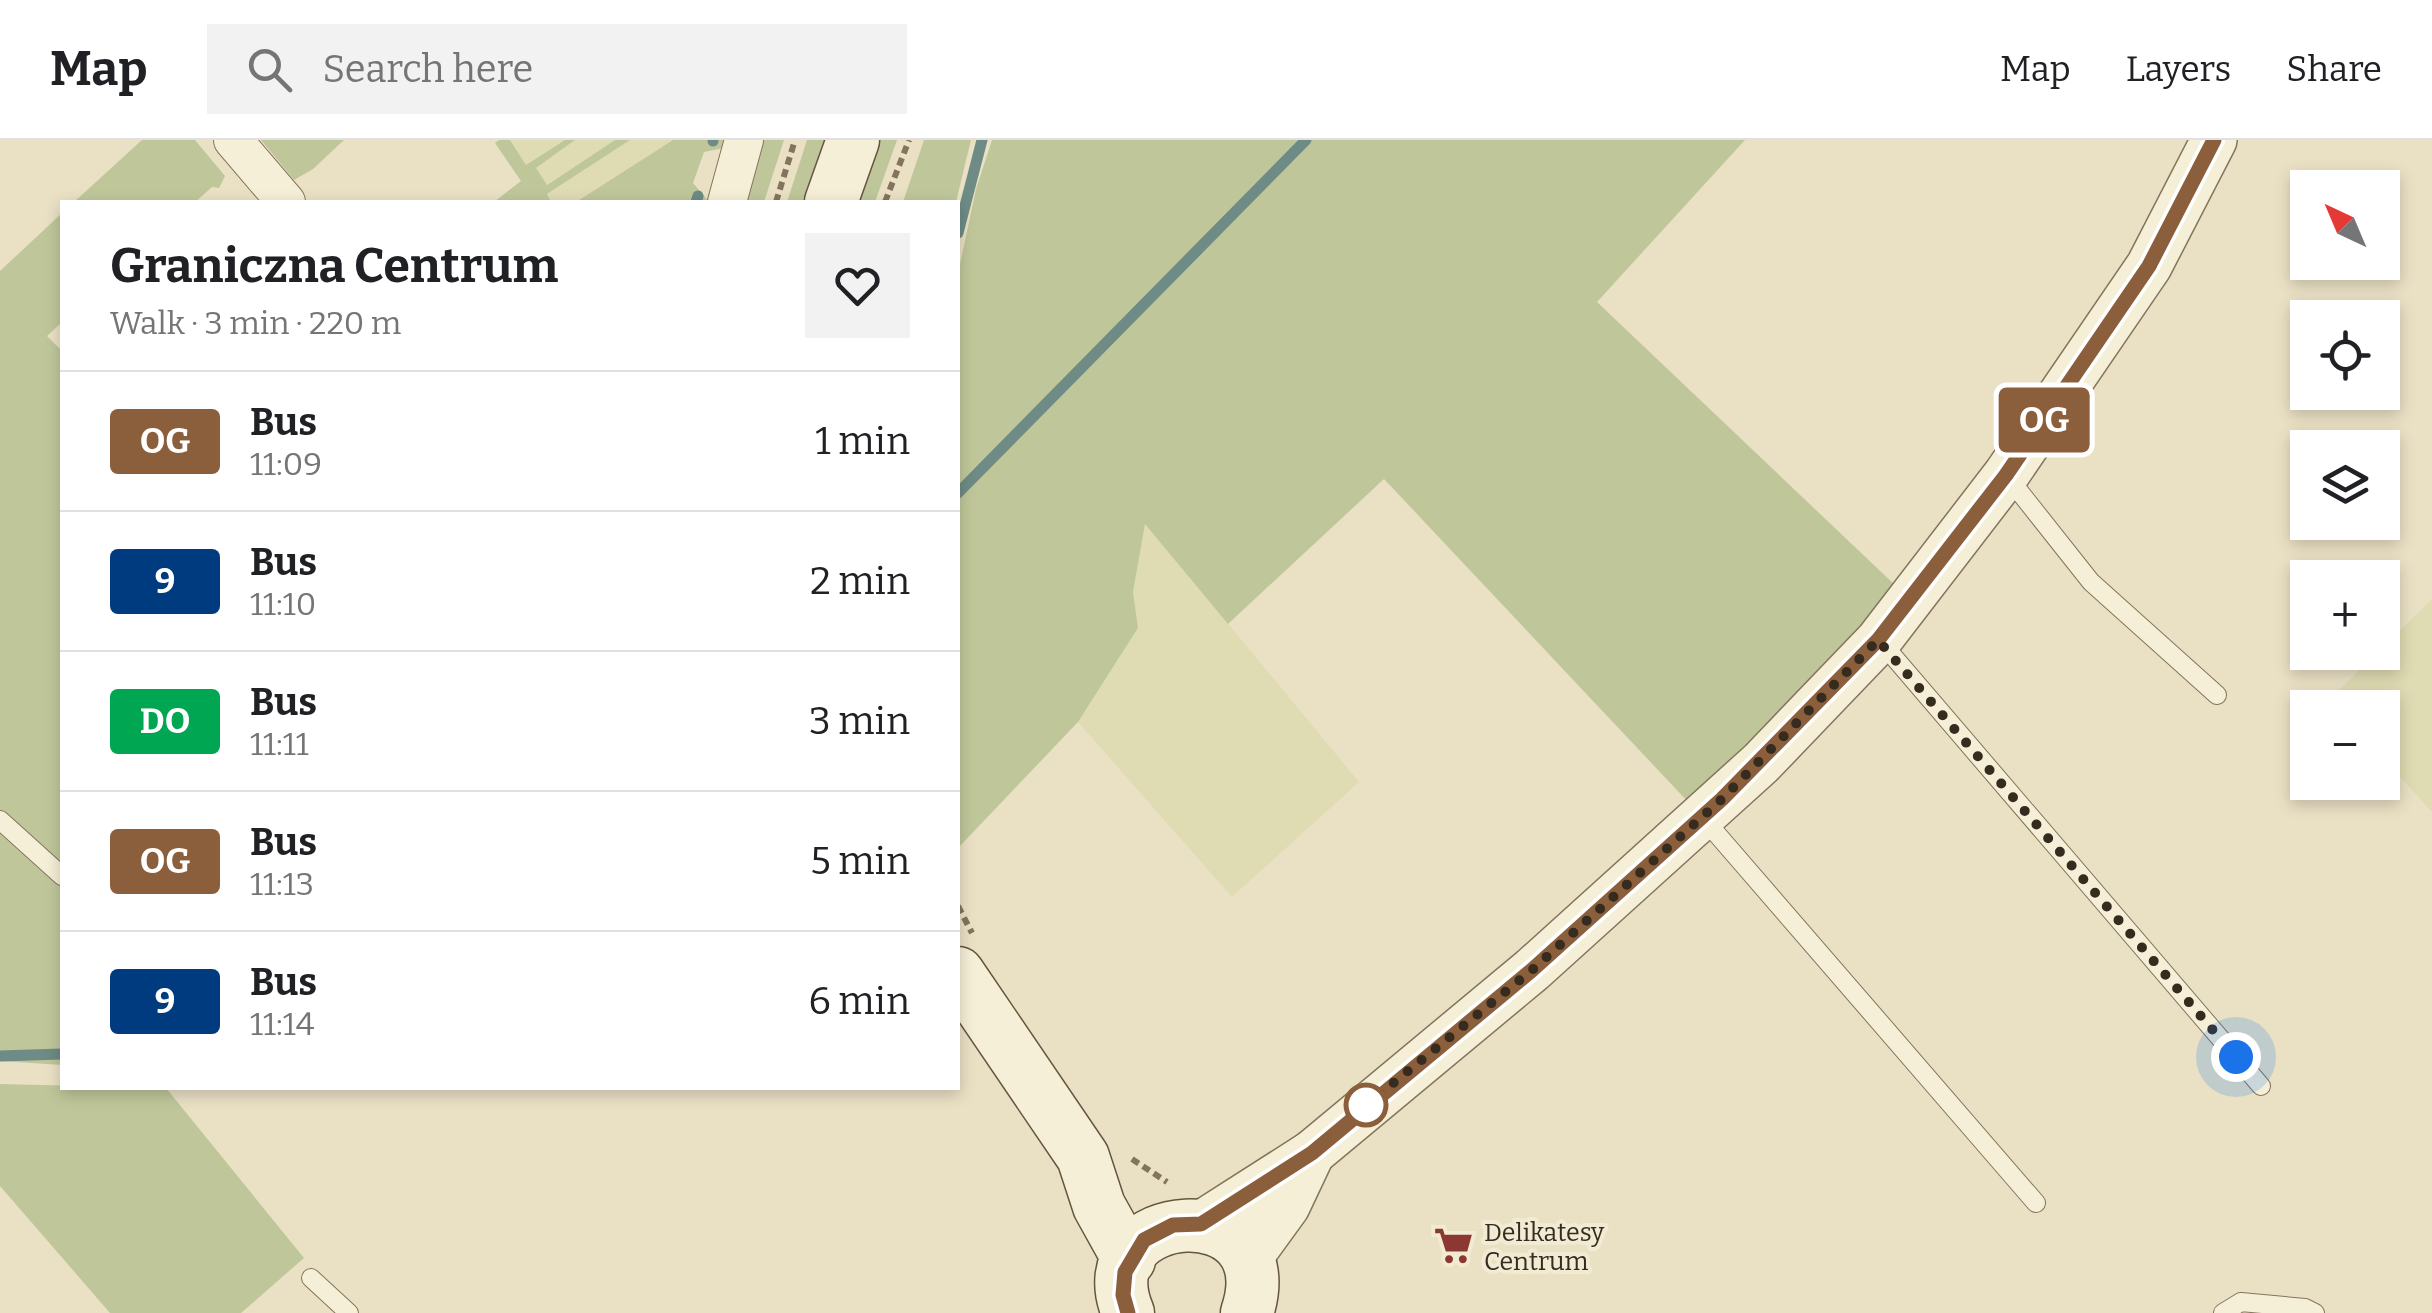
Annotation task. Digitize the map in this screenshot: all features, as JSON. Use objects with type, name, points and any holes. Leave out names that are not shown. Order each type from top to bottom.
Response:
[{"type":"main road","points":[[832,200],[853,140]]},
{"type":"main road","points":[[970,960],[1103,1152],[1098,1206],[1150,1244],[1233,1241],[1252,1297]]},
{"type":"street","points":[[233,140],[284,200]]},
{"type":"street","points":[[729,200],[744,140]]},
{"type":"street","points":[[1150,1244],[1312,1153],[1532,970],[1762,763],[1878,640],[2006,475],[2149,266],[2214,140]]},
{"type":"street","points":[[1252,1297],[1286,1206],[1312,1153]]},
{"type":"lane","points":[[2006,475],[2091,582],[2217,695]]},
{"type":"lane","points":[[1878,640],[2261,1086]]},
{"type":"lane","points":[[1702,817],[2036,1203]]},
{"type":"lane","points":[[0,820],[60,874]]},
{"type":"lane","points":[[311,1278],[349,1313]]},
{"type":"lane","points":[[2223,1313],[2241,1302],[2306,1308],[2314,1313]]},
{"type":"path","points":[[777,200],[795,140]]},
{"type":"path","points":[[886,200],[909,140]]},
{"type":"path","points":[[960,915],[970,960]]},
{"type":"path","points":[[1103,1152],[1150,1244]]},
{"type":"shaded area","points":[[510,140],[565,140],[526,166]]},
{"type":"shaded area","points":[[575,140],[615,140],[546,185],[536,168]]},
{"type":"shaded area","points":[[630,140],[673,140],[579,200],[550,200],[547,194]]},
{"type":"shaded area","points":[[1145,523],[1359,782],[1232,897],[1078,722],[1138,628],[1133,592]]},
{"type":"shaded area","points":[[2432,599],[2432,812],[2400,777],[2400,690],[2339,690],[2360,670],[2400,670],[2400,630]]},
{"type":"green space","points":[[142,140],[195,140],[225,176],[219,188],[212,187],[197,200],[76,200]]},
{"type":"green space","points":[[261,140],[344,140],[313,169],[294,180]]},
{"type":"green space","points":[[510,140],[526,165],[565,140],[575,140],[536,168],[547,185],[615,140],[630,140],[547,194],[550,200],[497,200],[521,181],[495,143]]},
{"type":"green space","points":[[673,140],[729,140],[724,148],[704,152],[693,183],[707,200],[579,200]]},
{"type":"green space","points":[[759,140],[784,140],[765,200],[744,200]]},
{"type":"green space","points":[[807,140],[827,140],[808,200],[788,200]]},
{"type":"green space","points":[[876,140],[897,140],[876,200],[857,200]]},
{"type":"green space","points":[[924,140],[971,140],[956,200],[904,200]]},
{"type":"green space","points":[[992,140],[1745,140],[1597,302],[1896,586],[1791,706],[1690,804],[1384,479],[1228,624],[1145,524],[1133,592],[1138,628],[1078,722],[960,846],[960,265],[976,189]]},
{"type":"green space","points":[[60,215],[60,324],[47,336],[60,349],[60,1065],[0,1061],[0,271]]},
{"type":"green space","points":[[0,1084],[60,1085],[60,1090],[168,1090],[304,1258],[241,1313],[110,1313],[0,1186]]},
{"type":"waterway","points":[[960,225],[982,140]]},
{"type":"waterway","points":[[960,491],[1306,140]]},
{"type":"waterway","points":[[697,200],[698,196]]},
{"type":"waterway","points":[[0,1056],[60,1054]]},
{"type":"bus line","name":"OG","points":[[1128,1313],[1123,1295],[1125,1272],[1144,1240],[1173,1225],[1201,1224],[1273,1174],[1312,1153],[1383,1090],[1532,970],[1762,763],[1878,640],[2006,475],[2149,266],[2214,140]]},
{"type":"place","name":"Delikatesy Centrum","points":[[1454,1246]]},
{"type":"route","points":[[1366,1105],[1359,1111],[1532,970],[1762,763],[1878,640],[2236,1057]]}]
